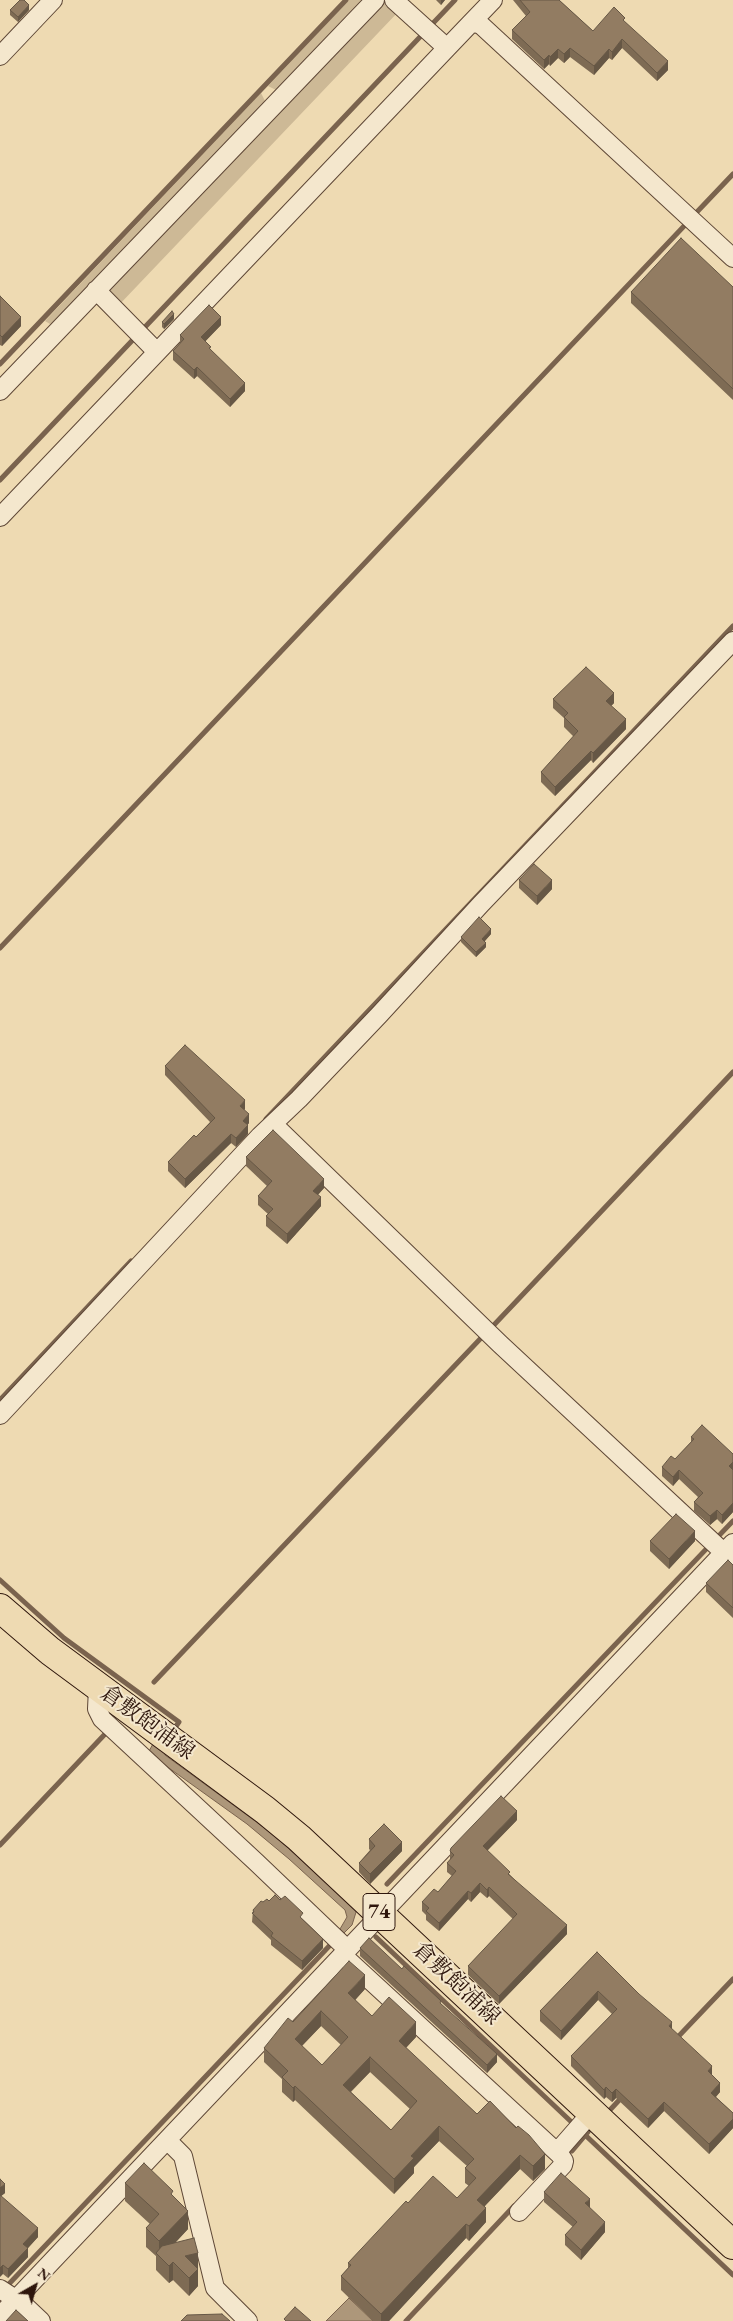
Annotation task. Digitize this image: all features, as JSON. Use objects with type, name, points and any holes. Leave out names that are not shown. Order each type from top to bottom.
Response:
[{"type":"main road","name":"倉敷飽浦線","points":[[0,1608],[50,1651],[98,1688],[265,1810],[299,1838],[381,1913],[582,2124],[733,2245]]},
{"type":"street","points":[[0,56],[53,0]]},
{"type":"street","points":[[0,391],[375,0]]},
{"type":"street","points":[[394,0],[447,48]]},
{"type":"street","points":[[0,517],[492,0]]},
{"type":"street","points":[[470,25],[478,23],[483,27],[733,258]]},
{"type":"street","points":[[96,290],[157,352]]},
{"type":"street","points":[[0,1415],[273,1124],[733,641]]},
{"type":"street","points":[[0,2316],[166,2140],[340,1945],[381,1913],[723,1548],[500,1344],[273,1124]]},
{"type":"street","points":[[98,1688],[97,1709],[102,1719],[256,1862],[557,2152],[564,2161],[563,2165],[519,2212]]},
{"type":"street","points":[[557,2152],[582,2124]]},
{"type":"street","points":[[166,2140],[183,2156],[215,2288],[248,2321]]},
{"type":"street","points":[[0,2289],[14,2300],[23,2304],[41,2321]]},
{"type":"shaded area","points":[[349,0],[361,0],[276,90],[268,86]]},
{"type":"shaded area","points":[[386,3],[393,5],[399,11],[118,306],[107,291],[380,5]]},
{"type":"shaded area","points":[[261,93],[265,101],[56,321],[50,324],[45,321]]},
{"type":"shaded area","points":[[154,1742],[164,1749],[165,1755],[270,1832],[357,1909],[352,1925],[344,1933],[340,1929],[347,1917],[345,1910],[247,1824],[148,1753]]},
{"type":"shaded area","points":[[349,2298],[373,2321],[326,2321]]},
{"type":"building","points":[[20,0],[24,0],[29,5],[18,17],[10,10]]},
{"type":"building","points":[[520,0],[559,0],[593,31],[614,7],[625,18],[623,20],[668,61],[657,73],[622,39],[612,52],[609,49],[594,66],[570,48],[564,54],[558,49],[544,60],[512,30],[530,12]]},
{"type":"building","points":[[681,238],[733,287],[733,389],[631,292]]},
{"type":"building","points":[[0,296],[21,317],[2,337],[0,335]]},
{"type":"building","points":[[209,305],[221,317],[201,337],[211,347],[209,348],[245,383],[230,399],[197,367],[194,370],[173,351],[184,339],[180,335]]},
{"type":"building","points":[[172,311],[174,314],[164,324],[162,322]]},
{"type":"building","points":[[586,667],[614,693],[606,701],[626,719],[593,753],[591,751],[555,787],[541,772],[578,731],[564,717],[568,713],[553,699]]},
{"type":"building","points":[[534,864],[552,880],[537,896],[519,880]]},
{"type":"building","points":[[479,917],[491,929],[482,939],[486,943],[476,952],[461,937]]},
{"type":"building","points":[[185,1045],[245,1100],[240,1106],[249,1114],[243,1121],[248,1125],[236,1138],[231,1134],[185,1179],[168,1162],[194,1135],[196,1137],[215,1118],[165,1066]]},
{"type":"building","points":[[273,1130],[324,1179],[313,1191],[321,1197],[287,1234],[266,1216],[273,1209],[258,1196],[272,1181],[246,1157]]},
{"type":"building","points":[[702,1425],[733,1454],[733,1462],[729,1466],[733,1470],[733,1503],[722,1515],[717,1510],[710,1516],[694,1502],[703,1493],[679,1470],[673,1477],[662,1467],[671,1456],[675,1459],[694,1439],[691,1437]]},
{"type":"building","points":[[676,1514],[695,1531],[669,1559],[650,1541]]},
{"type":"building","points":[[728,1560],[733,1565],[733,1608],[706,1583]]},
{"type":"building","points":[[501,1796],[517,1811],[483,1846],[510,1872],[508,1874],[567,1925],[499,1996],[468,1966],[517,1914],[489,1887],[487,1890],[480,1883],[471,1893],[468,1891],[439,1923],[426,1911],[429,1908],[422,1902],[434,1889],[438,1892],[456,1871],[447,1863],[454,1855],[450,1851],[451,1848]]},
{"type":"building","points":[[384,1824],[402,1842],[370,1874],[359,1863],[375,1846],[369,1839]]},
{"type":"building","points":[[275,1895],[280,1900],[285,1896],[303,1913],[300,1917],[323,1939],[302,1961],[271,1936],[273,1933],[252,1913],[261,1901],[263,1902],[267,1899],[269,1901]]},
{"type":"building","points":[[369,1938],[402,1969],[404,1966],[441,2001],[440,2003],[497,2054],[487,2065],[360,1948]]},
{"type":"building","points":[[597,1952],[639,1994],[672,2022],[669,2026],[712,2066],[708,2071],[720,2083],[711,2093],[733,2113],[733,2119],[709,2144],[664,2102],[648,2119],[616,2089],[612,2093],[606,2087],[604,2090],[571,2056],[617,2009],[598,1991],[561,2031],[540,2011]]},
{"type":"building","points":[[349,1961],[365,1975],[348,1993],[372,2016],[389,1997],[416,2022],[399,2041],[477,2114],[490,2101],[516,2128],[518,2126],[529,2135],[545,2154],[533,2166],[520,2155],[477,2200],[486,2208],[469,2226],[466,2224],[381,2314],[341,2276],[351,2265],[348,2263],[406,2201],[408,2203],[433,2176],[457,2198],[476,2178],[465,2168],[474,2159],[439,2126],[411,2156],[414,2158],[394,2179],[295,2086],[293,2088],[282,2077],[288,2071],[264,2048],[288,2018],[293,2022]],"holes":[[[321,2011],[348,2037],[322,2065],[295,2039]],[[370,2057],[417,2101],[391,2130],[343,2085]]]},
{"type":"building","points":[[144,2163],[173,2191],[171,2194],[188,2211],[159,2241],[146,2228],[159,2214],[125,2183]]},
{"type":"building","points":[[561,2173],[590,2199],[585,2203],[605,2222],[581,2250],[565,2235],[577,2222],[544,2192]]},
{"type":"building","points":[[0,2179],[5,2184],[0,2188]]},
{"type":"building","points":[[0,2195],[38,2228],[23,2244],[28,2248],[8,2269],[3,2265],[0,2268]]},
{"type":"building","points":[[194,2238],[198,2253],[185,2256],[198,2269],[189,2278],[173,2262],[169,2266],[156,2253],[162,2246]]},
{"type":"building","points":[[295,2307],[311,2321],[286,2321],[284,2319]]},
{"type":"building","points":[[16,2310],[28,2321],[6,2321]]},
{"type":"building","points":[[222,2314],[230,2321],[181,2321],[187,2315]]},
{"type":"waterway","points":[[0,364],[346,0]]},
{"type":"waterway","points":[[0,480],[455,0]]},
{"type":"waterway","points":[[695,214],[733,174]]},
{"type":"waterway","points":[[0,948],[686,224]]},
{"type":"waterway","points":[[266,1119],[733,626]]},
{"type":"waterway","points":[[492,1327],[733,1072]]},
{"type":"waterway","points":[[0,1400],[131,1261]]},
{"type":"waterway","points":[[154,1682],[482,1337]]},
{"type":"waterway","points":[[387,1884],[733,1521]]},
{"type":"waterway","points":[[0,1580],[64,1638],[179,1722],[174,1729]]},
{"type":"waterway","points":[[0,1845],[106,1733]]},
{"type":"waterway","points":[[376,1937],[733,2275]]},
{"type":"waterway","points":[[7,2286],[334,1941]]},
{"type":"waterway","points":[[675,2040],[733,1979]]},
{"type":"waterway","points":[[609,2111],[623,2096]]},
{"type":"waterway","points":[[572,2151],[588,2132]]},
{"type":"waterway","points":[[406,2321],[514,2206]]}]
